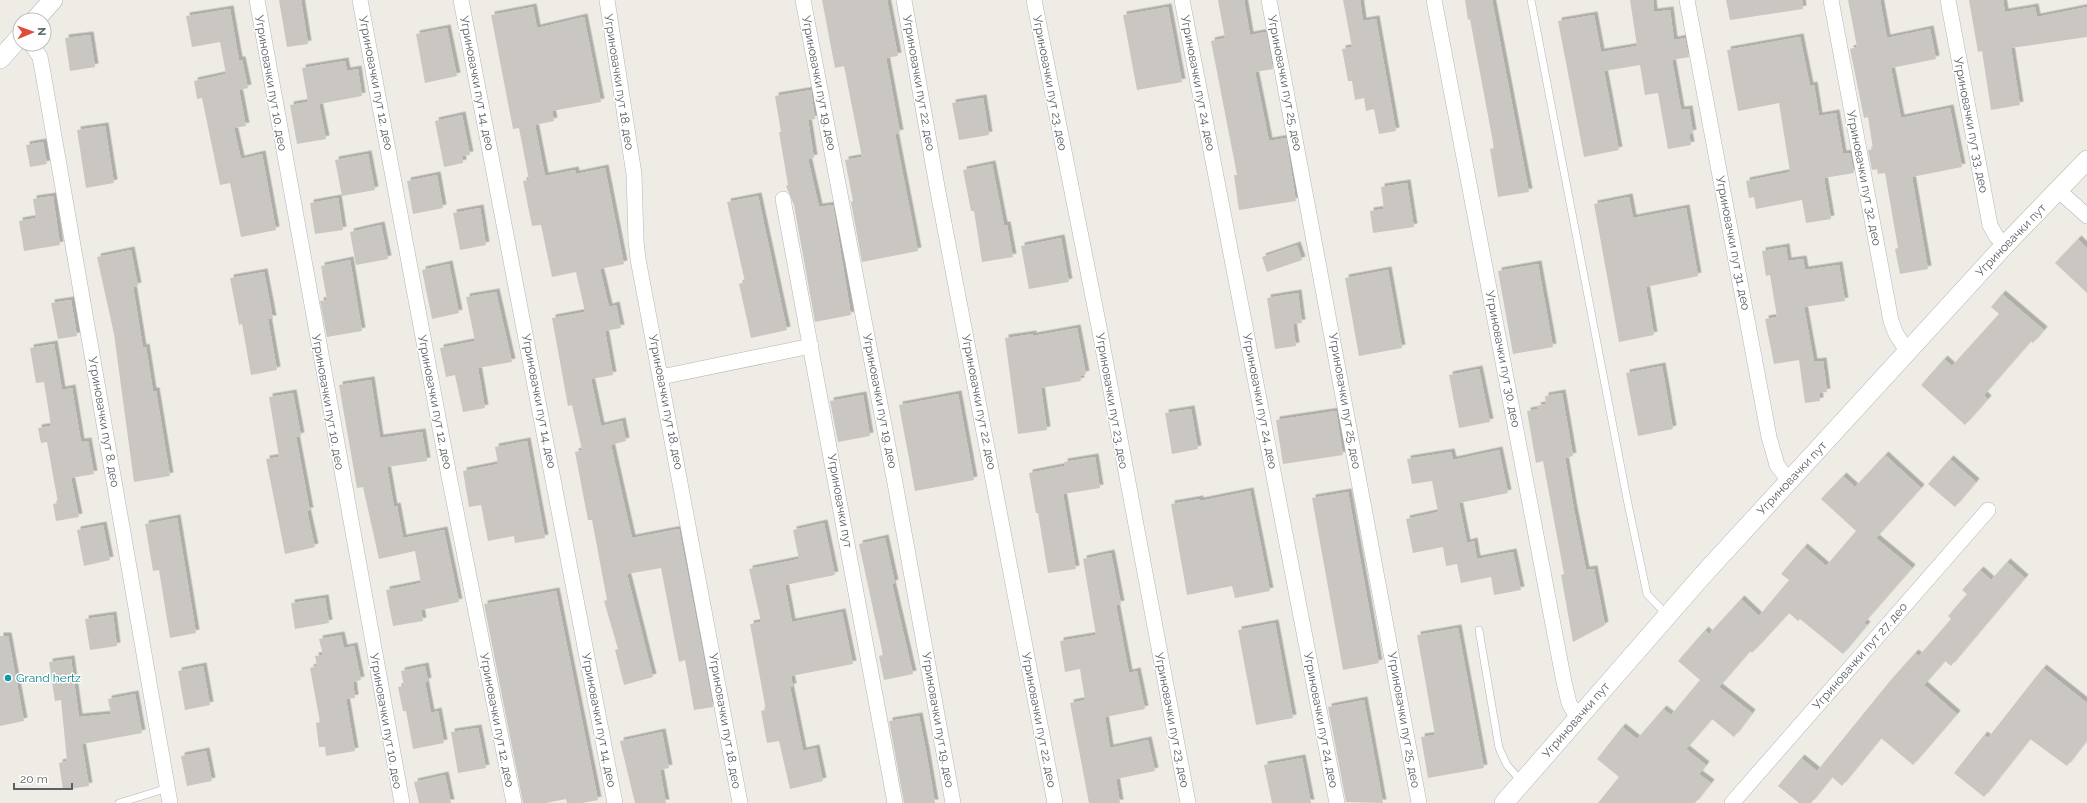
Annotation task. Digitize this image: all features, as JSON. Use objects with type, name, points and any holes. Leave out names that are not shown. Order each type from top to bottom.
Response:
[{"type":"street","points":[[42,12],[53,0]]},
{"type":"street","name":"Угриновачки пут 10. део","points":[[257,0],[402,803]]},
{"type":"street","name":"Угриновачки пут 12. део","points":[[360,0],[449,476],[514,803]]},
{"type":"street","name":"Угриновачки пут 14. део","points":[[461,0],[615,803]]},
{"type":"street","name":"Угриновачки пут 18. део","points":[[607,0],[634,174],[636,241],[740,803]]},
{"type":"street","name":"Угриновачки пут 19. део","points":[[803,0],[895,482],[953,803]]},
{"type":"street","name":"Угриновачки пут 22. део","points":[[904,0],[938,192],[1055,803]]},
{"type":"street","name":"Угриновачки пут 23. део","points":[[1034,0],[1099,327],[1188,803]]},
{"type":"street","name":"Угриновачки пут 24. део","points":[[1182,0],[1337,803]]},
{"type":"street","name":"Угриновачки пут 25. део","points":[[1270,0],[1419,803]]},
{"type":"street","name":"Угриновачки пут 30. део","points":[[1434,0],[1564,682],[1569,703],[1577,717]]},
{"type":"street","name":"Угриновачки пут 31. део","points":[[1687,0],[1770,443],[1777,465],[1789,481]]},
{"type":"street","name":"Угриновачки пут 32. део","points":[[1830,0],[1891,321],[1896,334],[1908,352]]},
{"type":"street","name":"Угриновачки пут 33. део","points":[[1948,0],[1990,225],[1996,236],[2004,245]]},
{"type":"street","points":[[0,59],[12,46]]},
{"type":"street","name":"Угриновачки пут 8. део","points":[[37,52],[40,57],[43,73],[169,796]]},
{"type":"street","name":"Угриновачки пут","points":[[1504,803],[1667,615],[2004,245],[2059,191],[2087,160]]},
{"type":"street","points":[[2059,191],[2087,216]]},
{"type":"street","name":"Угриновачки пут","points":[[783,199],[895,803]]},
{"type":"street","points":[[661,377],[811,346]]},
{"type":"street","name":"Угриновачки пут 27. део","points":[[1732,803],[1988,510]]},
{"type":"lane","points":[[1532,0],[1627,499],[1647,594],[1667,615]]},
{"type":"lane","points":[[1479,630],[1499,748],[1506,765],[1522,782]]},
{"type":"lane","points":[[119,803],[169,796]]},
{"type":"building","points":[[279,0],[301,0],[308,44],[287,47]]},
{"type":"building","points":[[822,0],[887,0],[898,56],[886,58],[900,133],[895,134],[918,251],[862,262],[845,160],[862,157],[844,66],[835,68]]},
{"type":"building","points":[[1218,0],[1244,0],[1250,35],[1266,32],[1273,69],[1255,72],[1269,141],[1286,138],[1296,201],[1239,210],[1234,175],[1237,175],[1211,41],[1225,38]]},
{"type":"building","points":[[1343,0],[1360,0],[1363,21],[1376,19],[1396,131],[1379,134],[1374,109],[1366,111],[1364,98],[1355,100],[1352,81],[1348,81],[1342,49],[1352,47]]},
{"type":"building","points":[[1465,0],[1492,0],[1529,192],[1498,197],[1490,149],[1494,148],[1470,19],[1468,20]]},
{"type":"building","points":[[1630,0],[1653,0],[1654,12],[1670,10],[1674,40],[1685,38],[1689,57],[1672,60],[1681,110],[1689,109],[1693,133],[1689,134],[1691,145],[1668,149],[1658,93],[1645,95],[1640,65],[1604,71],[1619,150],[1584,157],[1558,21],[1594,15],[1601,52],[1637,46]]},
{"type":"building","points":[[1726,0],[1802,0],[1803,9],[1730,20]]},
{"type":"building","points":[[1848,0],[1880,0],[1887,38],[1930,29],[1936,59],[1891,68],[1901,118],[1950,108],[1962,167],[1912,177],[1928,269],[1900,274],[1895,249],[1898,248],[1885,173],[1878,174],[1877,169],[1872,170],[1868,150],[1873,149],[1868,117],[1864,118],[1850,49],[1857,47]]},
{"type":"building","points":[[1969,0],[2003,0],[2005,12],[2035,7],[2037,17],[2087,7],[2087,37],[2011,48],[2020,105],[1991,110],[1982,51],[1978,52]]},
{"type":"building","points":[[533,7],[537,28],[584,17],[601,102],[552,111],[554,121],[535,125],[545,176],[575,170],[576,174],[605,168],[624,264],[600,269],[609,307],[616,305],[621,328],[605,331],[613,375],[591,379],[601,426],[622,421],[626,441],[611,445],[632,538],[679,529],[713,707],[694,710],[685,660],[679,662],[661,568],[627,574],[653,677],[624,685],[615,650],[618,649],[604,601],[607,600],[592,520],[588,520],[575,452],[582,450],[572,405],[568,406],[552,318],[585,312],[576,272],[552,277],[541,225],[532,226],[523,181],[529,180],[519,128],[513,129],[491,15]]},
{"type":"building","points":[[1168,7],[1182,82],[1137,90],[1123,15]]},
{"type":"building","points":[[230,9],[239,60],[242,60],[248,88],[239,90],[246,126],[234,128],[241,159],[262,154],[276,230],[241,237],[230,183],[220,185],[202,98],[197,99],[194,81],[226,74],[220,42],[192,47],[186,16]]},
{"type":"building","points":[[447,28],[457,76],[425,83],[416,34]]},
{"type":"building","points":[[90,35],[95,67],[70,71],[65,38]]},
{"type":"building","points":[[1800,37],[1810,86],[1814,85],[1819,116],[1836,113],[1843,154],[1850,153],[1854,173],[1824,178],[1831,219],[1806,223],[1802,200],[1756,209],[1754,197],[1749,198],[1746,181],[1790,172],[1779,103],[1738,111],[1727,50]]},
{"type":"building","points":[[345,61],[347,71],[358,69],[362,96],[319,104],[326,139],[297,144],[290,105],[308,102],[302,68]]},
{"type":"building","points":[[811,90],[815,119],[808,120],[814,158],[808,159],[819,207],[833,205],[851,315],[815,322],[794,205],[786,186],[788,185],[779,132],[781,132],[775,96]]},
{"type":"building","points":[[983,98],[989,135],[959,140],[952,103]]},
{"type":"building","points":[[462,115],[470,155],[462,156],[463,163],[444,167],[435,121]]},
{"type":"building","points":[[105,126],[114,183],[86,188],[77,130]]},
{"type":"building","points":[[43,142],[47,164],[30,167],[26,145]]},
{"type":"building","points":[[368,154],[375,190],[342,196],[335,160]]},
{"type":"building","points":[[992,164],[1004,225],[1007,225],[1013,257],[982,262],[974,211],[971,211],[963,170]]},
{"type":"building","points":[[437,175],[443,208],[413,214],[407,181]]},
{"type":"building","points":[[1407,183],[1414,227],[1373,233],[1370,211],[1384,209],[1381,187]]},
{"type":"building","points":[[53,196],[60,245],[24,251],[19,221],[36,218],[33,199]]},
{"type":"building","points":[[758,196],[787,330],[751,338],[739,284],[745,282],[727,202]]},
{"type":"building","points":[[1629,197],[1633,218],[1686,208],[1698,276],[1646,287],[1654,335],[1619,342],[1594,204]]},
{"type":"building","points":[[338,198],[343,230],[315,234],[310,203]]},
{"type":"building","points":[[480,208],[486,245],[460,250],[453,213]]},
{"type":"building","points":[[381,225],[388,259],[356,265],[350,232]]},
{"type":"building","points":[[1061,238],[1069,282],[1029,289],[1021,246]]},
{"type":"building","points":[[2078,239],[2087,248],[2087,293],[2055,263]]},
{"type":"building","points":[[1297,245],[1302,260],[1267,272],[1262,257]]},
{"type":"building","points":[[1786,247],[1788,261],[1803,259],[1805,270],[1839,265],[1845,301],[1804,307],[1814,362],[1823,361],[1827,392],[1819,393],[1820,401],[1805,403],[1799,360],[1774,364],[1765,319],[1777,317],[1770,275],[1766,276],[1762,251]]},
{"type":"building","points":[[131,250],[138,286],[133,287],[143,348],[146,347],[153,391],[156,391],[170,476],[134,482],[114,334],[97,257]]},
{"type":"building","points":[[350,260],[362,331],[327,337],[320,301],[327,300],[321,266]]},
{"type":"building","points":[[449,264],[459,313],[432,319],[422,270]]},
{"type":"building","points":[[1538,264],[1553,347],[1513,354],[1498,271]]},
{"type":"building","points":[[1388,270],[1402,348],[1359,356],[1345,278]]},
{"type":"building","points":[[264,272],[273,319],[268,319],[277,370],[251,375],[242,324],[239,325],[230,278]]},
{"type":"building","points":[[496,292],[512,362],[478,368],[485,408],[463,412],[455,375],[446,377],[440,348],[475,341],[466,297]]},
{"type":"building","points":[[1298,293],[1302,323],[1293,324],[1296,346],[1275,349],[1267,298]]},
{"type":"building","points":[[2002,294],[2044,330],[2033,343],[2031,341],[1984,395],[1988,399],[1965,425],[1921,385],[1944,359],[1952,366],[1999,314],[1991,307]]},
{"type":"building","points":[[71,300],[77,336],[58,339],[51,303]]},
{"type":"building","points":[[1077,328],[1086,374],[1080,376],[1081,381],[1041,388],[1047,430],[1018,434],[1005,338],[1033,334],[1033,336]]},
{"type":"building","points":[[54,344],[62,390],[72,388],[81,442],[88,441],[94,474],[71,478],[79,517],[56,521],[53,504],[58,503],[47,442],[41,443],[38,428],[51,426],[44,382],[36,383],[30,348]]},
{"type":"building","points":[[1662,366],[1673,429],[1638,436],[1626,373]]},
{"type":"building","points":[[1479,369],[1490,422],[1459,428],[1449,375]]},
{"type":"building","points":[[371,380],[380,438],[422,432],[427,461],[387,467],[394,507],[397,506],[403,538],[444,530],[459,602],[421,610],[423,621],[393,626],[386,590],[421,583],[415,551],[379,559],[363,487],[357,488],[339,385]]},
{"type":"building","points":[[293,393],[301,436],[296,437],[310,511],[307,511],[315,547],[285,554],[266,459],[279,457],[269,397]]},
{"type":"building","points":[[1562,393],[1573,456],[1565,458],[1574,510],[1586,570],[1594,569],[1605,625],[1573,642],[1561,575],[1564,574],[1543,461],[1536,463],[1527,411],[1538,409],[1537,406],[1546,404],[1545,396]]},
{"type":"building","points":[[958,394],[974,480],[915,491],[899,405]]},
{"type":"building","points":[[863,395],[870,436],[838,442],[830,401]]},
{"type":"building","points":[[1191,409],[1198,449],[1172,454],[1165,413]]},
{"type":"building","points":[[1336,411],[1343,455],[1283,464],[1276,420]]},
{"type":"building","points":[[527,441],[545,538],[515,543],[514,536],[488,541],[481,505],[469,507],[463,471],[498,464],[495,447]]},
{"type":"building","points":[[1499,450],[1508,493],[1459,503],[1467,543],[1474,541],[1477,559],[1513,552],[1521,590],[1494,595],[1491,577],[1461,583],[1457,564],[1446,566],[1443,547],[1413,553],[1406,519],[1438,512],[1432,481],[1412,484],[1407,459],[1451,452],[1453,460]]},
{"type":"building","points":[[1885,455],[1921,488],[1876,538],[1912,568],[1864,623],[1867,625],[1843,654],[1800,619],[1798,621],[1789,613],[1752,653],[1750,651],[1719,687],[1752,713],[1734,737],[1712,719],[1686,749],[1706,765],[1699,774],[1711,783],[1695,803],[1598,803],[1619,777],[1597,759],[1622,727],[1637,739],[1663,709],[1671,715],[1700,680],[1678,661],[1705,630],[1709,634],[1741,599],[1759,616],[1789,580],[1781,574],[1804,547],[1826,566],[1856,531],[1821,499],[1843,476],[1855,487]]},
{"type":"building","points":[[1095,457],[1100,488],[1063,494],[1076,569],[1048,573],[1038,513],[1036,513],[1029,473],[1065,466],[1064,462]]},
{"type":"building","points":[[1950,459],[1976,482],[1955,507],[1928,484]]},
{"type":"building","points":[[1250,491],[1270,591],[1235,598],[1232,586],[1187,595],[1171,504],[1200,499],[1200,501]]},
{"type":"building","points":[[1348,492],[1379,663],[1343,670],[1312,498]]},
{"type":"building","points":[[177,518],[196,633],[170,638],[159,570],[153,571],[145,524]]},
{"type":"building","points":[[824,523],[835,575],[785,585],[792,622],[842,612],[853,664],[791,676],[793,687],[790,687],[803,751],[816,748],[823,781],[790,789],[779,741],[767,743],[761,711],[766,710],[750,624],[761,622],[749,569],[799,559],[793,530]]},
{"type":"building","points":[[103,525],[110,560],[84,566],[77,530]]},
{"type":"building","points":[[885,538],[895,583],[892,584],[913,674],[884,680],[879,656],[883,655],[859,544]]},
{"type":"building","points":[[1111,553],[1121,604],[1116,605],[1129,673],[1137,671],[1145,709],[1105,717],[1110,748],[1148,740],[1155,771],[1116,779],[1120,803],[1089,803],[1070,703],[1085,700],[1080,669],[1065,672],[1060,641],[1096,635],[1083,559]]},
{"type":"building","points":[[2007,562],[2025,578],[1951,666],[1945,661],[1924,685],[1957,714],[1913,765],[1881,738],[1842,786],[1832,777],[1811,803],[1799,803],[1778,786],[1801,758],[1817,771],[1890,681],[1915,653],[1919,656],[1951,619],[1948,616],[1967,594],[1962,590],[1980,570],[1991,580]]},
{"type":"building","points":[[556,591],[598,800],[582,803],[567,803],[566,799],[546,803],[523,803],[484,604]]},
{"type":"building","points":[[325,598],[329,623],[295,629],[291,603]]},
{"type":"building","points":[[113,615],[117,646],[90,650],[85,619]]},
{"type":"building","points":[[1275,623],[1293,718],[1256,725],[1238,630]]},
{"type":"building","points":[[1458,628],[1484,768],[1428,778],[1421,737],[1435,735],[1417,635]]},
{"type":"building","points":[[341,635],[344,648],[354,646],[361,680],[353,682],[355,698],[346,699],[355,751],[326,756],[325,747],[319,747],[316,723],[320,722],[310,668],[317,666],[315,656],[323,655],[319,639]]},
{"type":"building","name":"Grand hertz","points":[[0,636],[8,636],[24,721],[0,726]]},
{"type":"building","points":[[71,659],[79,717],[111,714],[108,699],[135,694],[142,733],[82,744],[89,786],[63,790],[59,763],[67,761],[61,700],[55,701],[49,662]]},
{"type":"building","points":[[203,666],[210,705],[185,710],[178,671]]},
{"type":"building","points":[[425,666],[428,681],[425,682],[431,713],[438,711],[444,743],[413,749],[406,711],[403,711],[398,687],[404,686],[401,671]]},
{"type":"building","points":[[2043,668],[2087,703],[2087,740],[2067,766],[2030,739],[1984,797],[1954,773],[1984,735],[1988,738]]},
{"type":"building","points":[[1364,700],[1383,803],[1346,802],[1328,707]]},
{"type":"building","points":[[919,716],[935,803],[904,803],[889,721]]},
{"type":"building","points":[[478,728],[486,768],[458,773],[451,732]]},
{"type":"building","points":[[662,732],[669,768],[660,770],[666,803],[635,803],[620,741]]},
{"type":"building","points":[[206,751],[212,781],[187,786],[181,756]]},
{"type":"building","points":[[1302,758],[1311,803],[1272,803],[1264,765]]},
{"type":"building","points":[[445,775],[451,803],[419,803],[414,782]]},
{"type":"place","name":"Grand hertz","points":[[8,678]]}]
